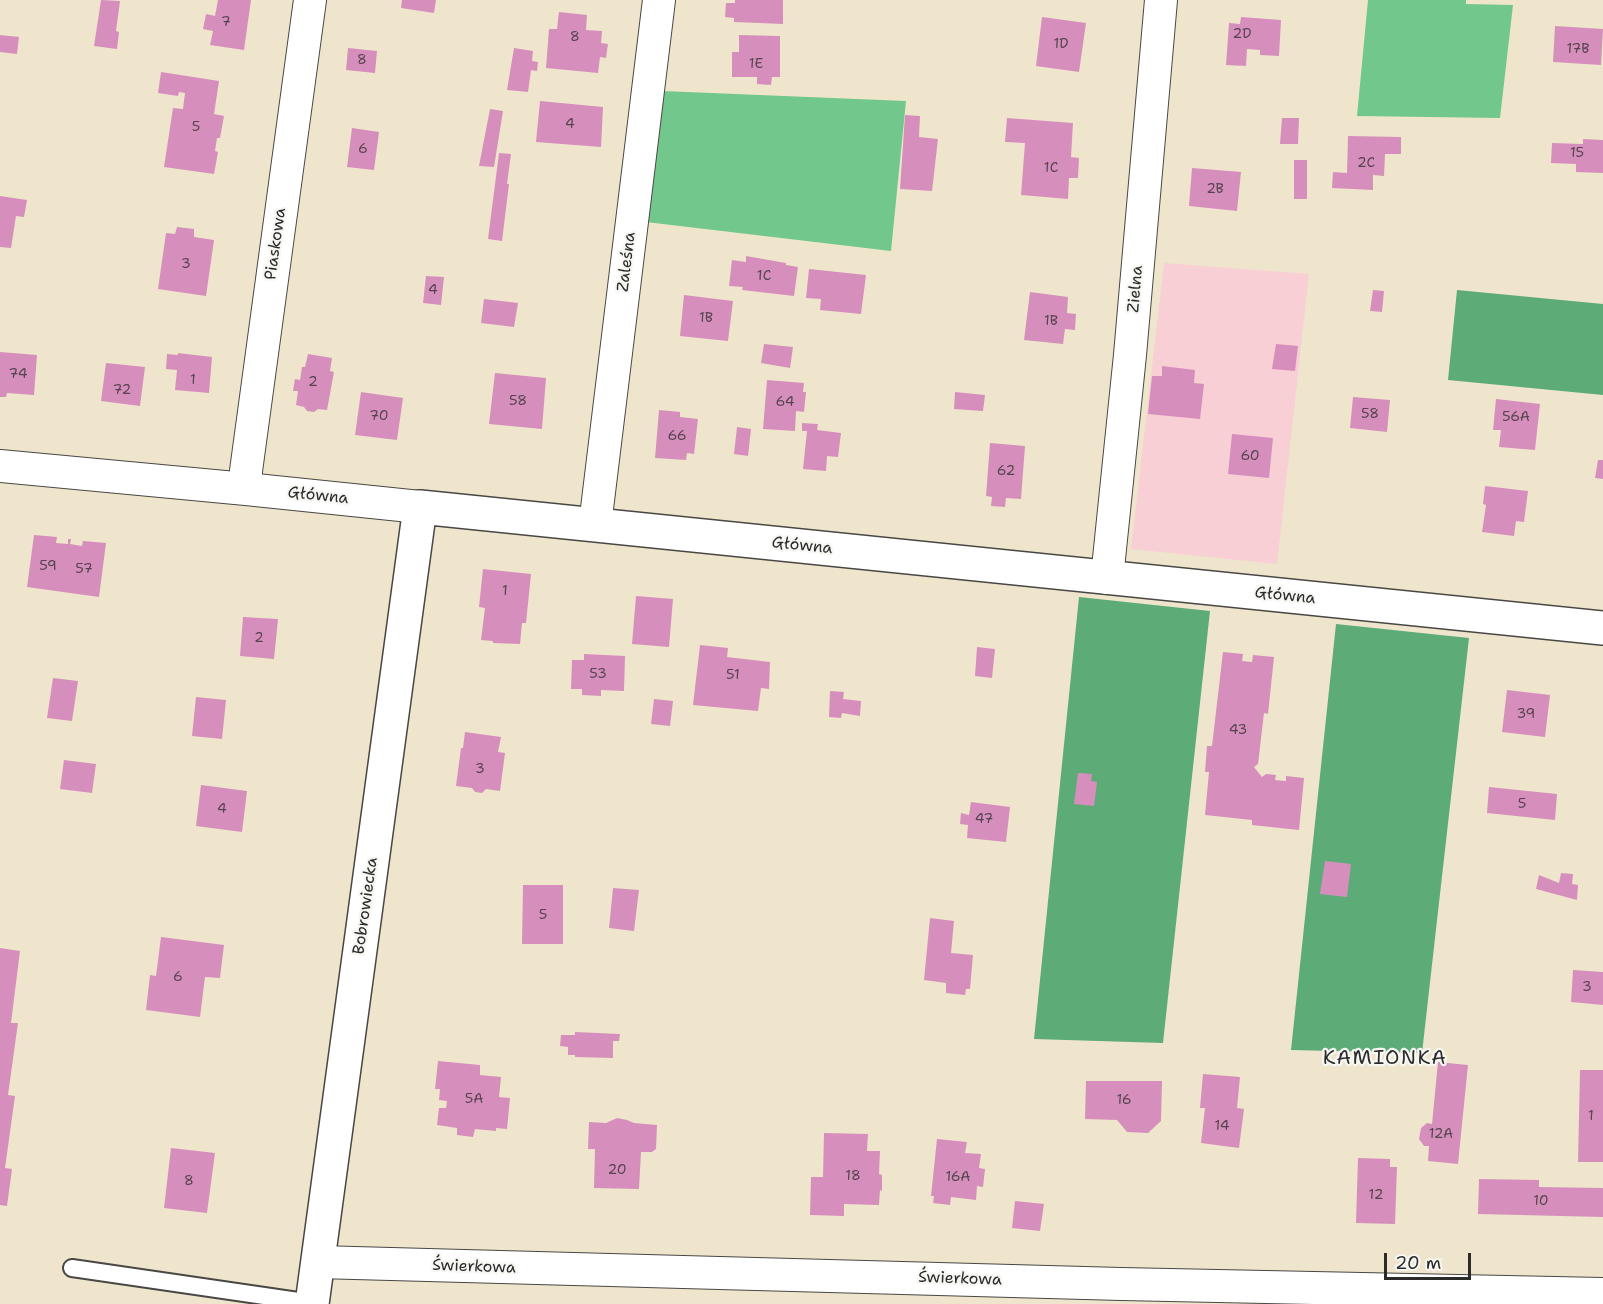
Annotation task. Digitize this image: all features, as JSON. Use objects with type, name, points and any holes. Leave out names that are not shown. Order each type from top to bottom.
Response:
[{"type":"street","name":"Piaskowa","points":[[246,489],[246,471],[310,0]]},
{"type":"street","name":"Zaleśna","points":[[595,525],[659,0]]},
{"type":"street","name":"Zielna","points":[[1107,578],[1130,355],[1161,0]]},
{"type":"street","name":"Główna","points":[[0,466],[246,489],[1603,628]]},
{"type":"street","name":"Bobrowiecka","points":[[312,1304],[420,507]]},
{"type":"street","name":"Świerkowa","points":[[318,1262],[1603,1294]]},
{"type":"lane","points":[[72,1268],[312,1304]]},
{"type":"shaded area","points":[[1164,263],[1309,274],[1277,564],[1131,549]]},
{"type":"green space","points":[[1368,0],[1466,0],[1466,4],[1513,5],[1500,118],[1357,116]]},
{"type":"green space","points":[[662,91],[906,101],[891,251],[646,222]]},
{"type":"green space","points":[[1457,290],[1603,304],[1603,395],[1448,380]]},
{"type":"green space","points":[[1079,597],[1210,611],[1163,1043],[1034,1039]]},
{"type":"green space","points":[[1336,624],[1469,638],[1422,1053],[1291,1050]]},
{"type":"building","points":[[101,0],[120,1],[116,31],[119,32],[117,49],[94,46]]},
{"type":"building","points":[[218,0],[251,0],[244,50],[210,45],[213,31],[203,29],[206,14],[215,16]]},
{"type":"building","points":[[402,0],[436,0],[434,13],[401,8]]},
{"type":"building","points":[[735,0],[783,0],[783,24],[734,22],[734,18],[725,17],[726,3],[735,3]]},
{"type":"building","points":[[559,12],[587,15],[586,30],[602,31],[601,43],[608,44],[606,58],[600,57],[598,73],[546,68],[549,29],[557,29]]},
{"type":"building","points":[[1042,17],[1086,23],[1079,72],[1036,66]]},
{"type":"building","points":[[1241,17],[1281,20],[1279,56],[1260,55],[1260,50],[1247,49],[1246,66],[1226,65],[1229,23],[1240,24]]},
{"type":"building","points":[[1555,26],[1603,29],[1601,65],[1553,62]]},
{"type":"building","points":[[0,35],[19,37],[17,54],[0,52]]},
{"type":"building","points":[[739,35],[780,36],[780,77],[772,77],[771,85],[757,84],[757,77],[732,77],[732,52],[739,52]]},
{"type":"building","points":[[348,48],[377,51],[375,73],[346,70]]},
{"type":"building","points":[[514,48],[533,51],[532,61],[538,62],[537,71],[531,70],[528,92],[507,90]]},
{"type":"building","points":[[161,72],[219,81],[214,114],[224,116],[220,138],[217,138],[215,151],[218,152],[214,174],[164,167],[173,108],[183,109],[185,93],[179,92],[178,96],[158,93]]},
{"type":"building","points":[[540,101],[603,107],[601,147],[536,142]]},
{"type":"building","points":[[490,109],[503,111],[494,167],[479,166]]},
{"type":"building","points":[[905,115],[920,116],[919,137],[938,139],[932,191],[900,189]]},
{"type":"building","points":[[1007,118],[1073,123],[1071,157],[1079,158],[1078,178],[1069,178],[1068,199],[1021,195],[1025,143],[1005,142]]},
{"type":"building","points":[[1282,118],[1299,118],[1298,144],[1280,144]]},
{"type":"building","points":[[352,128],[379,132],[374,170],[347,167]]},
{"type":"building","points":[[1348,136],[1401,137],[1401,154],[1385,154],[1384,176],[1373,175],[1373,190],[1332,188],[1333,172],[1347,173]]},
{"type":"building","points":[[1583,139],[1603,140],[1603,173],[1576,172],[1576,164],[1551,163],[1552,143],[1583,144]]},
{"type":"building","points":[[499,153],[511,154],[502,241],[488,239]]},
{"type":"building","points":[[1294,160],[1307,160],[1307,199],[1294,199]]},
{"type":"building","points":[[1192,168],[1241,172],[1237,211],[1189,206]]},
{"type":"building","points":[[0,196],[27,200],[24,217],[16,216],[11,248],[0,247]]},
{"type":"building","points":[[177,227],[194,229],[194,237],[214,240],[206,296],[158,289],[166,233],[175,234]]},
{"type":"building","points":[[746,256],[798,267],[794,296],[742,290],[743,287],[729,286],[732,260],[746,262]]},
{"type":"building","points":[[809,269],[866,275],[861,314],[820,310],[821,299],[806,298]]},
{"type":"building","points":[[426,276],[444,277],[441,305],[423,303]]},
{"type":"building","points":[[1373,290],[1384,291],[1382,312],[1370,311]]},
{"type":"building","points":[[1030,292],[1068,297],[1067,313],[1076,314],[1075,330],[1065,329],[1063,344],[1024,340]]},
{"type":"building","points":[[684,295],[733,301],[728,341],[680,336]]},
{"type":"building","points":[[484,299],[518,303],[514,327],[481,323]]},
{"type":"building","points":[[764,344],[793,347],[790,368],[761,363]]},
{"type":"building","points":[[1276,344],[1298,346],[1295,371],[1272,369]]},
{"type":"building","points":[[0,352],[37,355],[34,395],[7,393],[6,397],[0,397]]},
{"type":"building","points":[[178,353],[212,357],[209,393],[175,390],[177,370],[166,369],[167,354],[178,355]]},
{"type":"building","points":[[308,354],[332,358],[330,371],[334,372],[327,410],[307,411],[304,407],[296,405],[298,391],[293,391],[295,379],[300,380],[302,367],[305,367]]},
{"type":"building","points":[[106,363],[145,367],[140,406],[101,401]]},
{"type":"building","points":[[1162,366],[1195,370],[1194,383],[1204,384],[1200,419],[1148,414],[1152,376],[1162,376]]},
{"type":"building","points":[[495,373],[546,378],[542,429],[489,424]]},
{"type":"building","points":[[767,380],[804,383],[803,392],[806,392],[804,412],[796,411],[795,431],[763,429]]},
{"type":"building","points":[[361,392],[403,398],[397,440],[355,435]]},
{"type":"building","points":[[955,392],[985,395],[983,411],[954,409]]},
{"type":"building","points":[[1353,397],[1390,400],[1387,432],[1350,428]]},
{"type":"building","points":[[1496,399],[1540,404],[1535,450],[1499,447],[1501,430],[1493,430]]},
{"type":"building","points":[[659,410],[680,412],[680,417],[698,419],[694,454],[687,453],[686,460],[655,458]]},
{"type":"building","points":[[802,423],[818,424],[817,430],[841,433],[838,457],[827,456],[826,471],[803,469],[807,431],[802,431]]},
{"type":"building","points":[[737,427],[751,429],[748,456],[734,454]]},
{"type":"building","points":[[1232,434],[1273,438],[1269,478],[1228,474]]},
{"type":"building","points":[[990,443],[1025,446],[1021,499],[1006,498],[1005,507],[991,506],[992,497],[986,496]]},
{"type":"building","points":[[1598,460],[1603,460],[1603,479],[1595,478]]},
{"type":"building","points":[[1485,486],[1528,491],[1524,522],[1516,521],[1514,536],[1482,532],[1486,505],[1483,504]]},
{"type":"building","points":[[34,535],[57,537],[56,543],[68,544],[68,539],[71,539],[70,544],[82,546],[83,541],[106,543],[99,597],[27,587]]},
{"type":"building","points":[[483,569],[531,574],[526,623],[522,623],[520,644],[481,640],[485,608],[479,607]]},
{"type":"building","points":[[636,596],[673,599],[669,647],[632,644]]},
{"type":"building","points":[[243,617],[278,619],[274,659],[240,656]]},
{"type":"building","points":[[700,645],[728,648],[727,657],[770,662],[769,689],[761,688],[758,711],[693,705]]},
{"type":"building","points":[[977,647],[995,649],[992,678],[975,676]]},
{"type":"building","points":[[1223,652],[1243,654],[1242,661],[1252,662],[1253,655],[1274,657],[1268,714],[1264,713],[1258,764],[1254,767],[1262,777],[1266,774],[1276,775],[1275,780],[1286,781],[1286,776],[1304,778],[1299,830],[1252,825],[1252,820],[1205,815],[1209,772],[1205,772],[1207,746],[1212,746]]},
{"type":"building","points":[[584,654],[625,656],[624,691],[601,690],[601,696],[582,695],[582,689],[571,689],[572,660],[584,660]]},
{"type":"building","points":[[53,678],[78,681],[72,721],[47,718]]},
{"type":"building","points":[[1507,690],[1550,695],[1545,737],[1502,732]]},
{"type":"building","points":[[830,691],[844,692],[843,699],[861,701],[860,716],[842,713],[841,718],[829,717]]},
{"type":"building","points":[[196,697],[226,700],[222,739],[192,736]]},
{"type":"building","points":[[654,699],[673,701],[670,726],[651,724]]},
{"type":"building","points":[[465,732],[501,737],[498,752],[505,753],[500,791],[486,789],[482,793],[475,792],[472,788],[456,786]]},
{"type":"building","points":[[64,760],[96,764],[92,793],[60,789]]},
{"type":"building","points":[[1078,773],[1092,774],[1091,781],[1097,782],[1094,806],[1074,804]]},
{"type":"building","points":[[201,785],[247,791],[242,832],[196,826]]},
{"type":"building","points":[[1489,787],[1557,794],[1555,820],[1487,813]]},
{"type":"building","points":[[971,802],[1010,807],[1006,842],[967,838],[968,825],[960,824],[961,813],[969,815]]},
{"type":"building","points":[[1325,861],[1351,864],[1347,897],[1320,894]]},
{"type":"building","points":[[1561,873],[1573,874],[1572,884],[1578,885],[1577,900],[1536,889],[1539,875],[1559,883]]},
{"type":"building","points":[[523,885],[563,885],[563,944],[522,944]]},
{"type":"building","points":[[613,888],[639,890],[634,931],[609,928]]},
{"type":"building","points":[[930,918],[954,921],[951,953],[973,955],[970,989],[966,989],[965,995],[946,993],[946,983],[924,980]]},
{"type":"building","points":[[161,937],[224,945],[220,978],[205,977],[200,1017],[146,1010],[150,975],[156,976]]},
{"type":"building","points":[[0,948],[20,951],[11,1023],[18,1023],[8,1095],[15,1096],[5,1168],[12,1169],[7,1206],[0,1205]]},
{"type":"building","points":[[1573,970],[1603,972],[1603,1005],[1571,1002]]},
{"type":"building","points":[[575,1032],[620,1034],[619,1041],[613,1041],[613,1058],[568,1055],[568,1047],[560,1046],[561,1035],[575,1035]]},
{"type":"building","points":[[438,1061],[480,1065],[480,1075],[501,1077],[499,1097],[510,1098],[507,1129],[496,1128],[496,1131],[475,1129],[473,1137],[457,1135],[457,1128],[437,1125],[439,1108],[446,1108],[447,1101],[439,1100],[440,1089],[435,1089]]},
{"type":"building","points":[[1438,1062],[1468,1065],[1458,1164],[1428,1161],[1429,1146],[1424,1146],[1419,1139],[1421,1128],[1427,1123],[1432,1124]]},
{"type":"building","points":[[1580,1070],[1603,1070],[1603,1162],[1578,1162]]},
{"type":"building","points":[[1203,1074],[1240,1077],[1237,1108],[1244,1109],[1239,1148],[1201,1143],[1205,1108],[1200,1108]]},
{"type":"building","points":[[1086,1081],[1162,1081],[1161,1121],[1148,1133],[1127,1132],[1117,1120],[1085,1119]]},
{"type":"building","points":[[617,1118],[634,1123],[657,1125],[656,1149],[652,1152],[641,1152],[639,1189],[594,1188],[595,1149],[588,1149],[589,1122],[606,1123]]},
{"type":"building","points":[[824,1133],[868,1134],[867,1151],[880,1151],[879,1174],[882,1175],[882,1191],[880,1190],[879,1205],[844,1204],[844,1216],[810,1215],[811,1177],[823,1177]]},
{"type":"building","points":[[937,1139],[967,1142],[965,1153],[981,1154],[979,1168],[985,1169],[983,1187],[977,1186],[976,1200],[951,1197],[950,1205],[933,1203],[934,1196],[931,1196]]},
{"type":"building","points":[[171,1148],[215,1153],[207,1213],[164,1208]]},
{"type":"building","points":[[1358,1158],[1390,1159],[1390,1167],[1397,1167],[1395,1224],[1356,1223]]},
{"type":"building","points":[[1479,1179],[1539,1180],[1539,1187],[1603,1188],[1603,1217],[1478,1214]]},
{"type":"building","points":[[1015,1201],[1044,1204],[1040,1231],[1012,1228]]},
{"type":"district","name":"KAMIONKA","points":[[1385,1059]]}]
